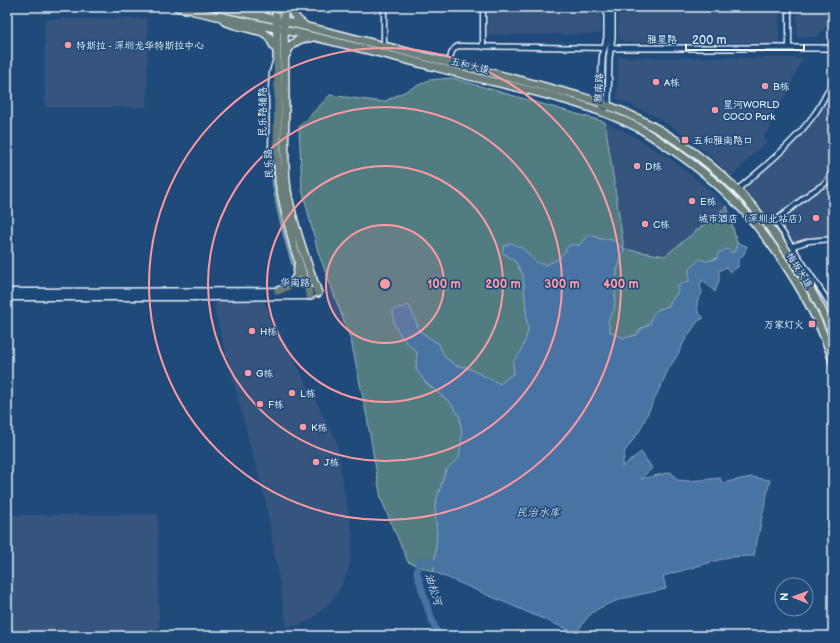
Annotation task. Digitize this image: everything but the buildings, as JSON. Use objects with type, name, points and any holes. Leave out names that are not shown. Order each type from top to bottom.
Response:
[{"type":"main road","name":"五和大道","points":[[177,7],[318,38],[548,95],[603,112],[639,128],[683,157],[718,184],[734,199]]},
{"type":"main road","name":"五和大道","points":[[216,7],[449,62],[605,104],[643,121],[689,149],[737,190]]},
{"type":"main road","points":[[250,14],[262,11],[267,7]]},
{"type":"main road","name":"民乐路","points":[[276,7],[278,94],[277,151],[279,182],[294,247],[309,293]]},
{"type":"main road","name":"民乐路","points":[[284,7],[284,157],[288,192],[303,251],[318,293]]},
{"type":"main road","points":[[288,7],[302,24],[309,28]]},
{"type":"main road","points":[[197,12],[235,25],[263,32],[272,40],[277,56]]},
{"type":"main road","points":[[285,61],[288,49],[294,42],[301,39],[318,38]]},
{"type":"main road","name":"梅坂大道","points":[[737,190],[769,226],[789,254],[817,299],[833,336]]},
{"type":"main road","name":"梅坂大道","points":[[734,199],[766,237],[796,281],[822,330],[833,358]]},
{"type":"main road","points":[[278,291],[289,287],[295,280],[298,272],[298,261]]},
{"type":"main road","name":"华南路","points":[[7,292],[278,291],[309,293]]},
{"type":"main road","name":"华南路","points":[[7,298],[210,297],[318,293]]},
{"type":"street","points":[[384,7],[384,46]]},
{"type":"street","points":[[483,7],[483,47]]},
{"type":"street","name":"雅南路","points":[[603,112],[609,58],[607,48],[607,7]]},
{"type":"street","name":"雅南路","points":[[607,48],[612,37],[612,7]]},
{"type":"street","points":[[789,7],[789,48]]},
{"type":"street","points":[[449,62],[453,50],[456,47],[607,48]]},
{"type":"street","name":"雅星路","points":[[607,48],[833,48]]},
{"type":"street","points":[[737,190],[786,147],[803,129],[816,112],[833,82]]},
{"type":"street","points":[[769,226],[826,183],[833,170]]},
{"type":"street","points":[[776,221],[833,311]]},
{"type":"street","points":[[793,246],[809,241],[833,239]]},
{"type":"shaded area","points":[[488,7],[601,7],[601,34],[488,35]]},
{"type":"shaded area","points":[[618,7],[779,7],[779,44],[624,42],[618,37]]},
{"type":"shaded area","points":[[797,7],[833,7],[833,20],[816,37],[797,37]]},
{"type":"shaded area","points":[[147,18],[147,107],[45,107],[45,19]]},
{"type":"shaded area","points":[[618,57],[803,58],[792,81],[790,90],[769,119],[771,128],[763,137],[767,142],[756,151],[732,177],[705,151],[676,129],[653,115],[617,99]]},
{"type":"shaded area","points":[[833,79],[833,236],[808,238],[793,244],[775,218],[770,221],[743,187],[811,121],[830,81]]},
{"type":"shaded area","points":[[605,122],[632,135],[669,158],[705,186],[727,206],[665,256],[624,249]]},
{"type":"shaded area","points":[[220,300],[263,300],[337,442],[352,533],[351,558],[348,571],[337,593],[320,612],[310,620],[299,625],[287,626],[265,499],[214,308],[216,303]]},
{"type":"shaded area","points":[[158,514],[159,636],[7,636],[7,515]]},
{"type":"green space","points":[[452,78],[605,122],[624,249],[613,240],[601,239],[588,234],[580,245],[569,246],[560,258],[546,265],[537,263],[522,248],[502,252],[515,261],[523,275],[528,332],[522,352],[513,362],[514,373],[500,384],[466,367],[456,366],[444,356],[439,344],[418,330],[417,324],[404,340],[417,352],[416,369],[426,383],[450,402],[460,417],[462,435],[460,458],[446,470],[435,505],[437,535],[434,572],[408,562],[381,499],[367,417],[351,340],[318,252],[302,189],[299,127],[330,95],[383,102],[429,80]]},
{"type":"green space","points":[[270,143],[273,175],[293,268],[280,222],[271,175]]},
{"type":"green space","points":[[727,206],[737,243],[735,251],[706,262],[678,292],[669,306],[656,311],[652,316],[650,324],[640,329],[637,335],[624,338],[610,332],[608,320],[614,310],[617,270],[624,249],[665,256]]},
{"type":"water","name":"民治水库","points":[[588,234],[601,239],[613,240],[624,249],[617,270],[614,310],[608,320],[610,332],[624,338],[637,335],[640,330],[650,324],[652,316],[656,311],[669,306],[678,292],[677,286],[689,281],[689,270],[700,259],[706,261],[717,259],[718,253],[727,249],[732,253],[735,251],[737,243],[747,246],[744,254],[738,260],[738,267],[730,272],[726,267],[719,271],[719,281],[715,292],[703,280],[700,285],[702,293],[697,302],[698,312],[704,318],[698,321],[669,368],[640,430],[625,451],[622,467],[641,452],[652,468],[641,479],[671,472],[677,480],[690,481],[720,478],[722,483],[751,477],[770,480],[754,556],[729,557],[663,576],[666,589],[627,598],[599,608],[590,615],[576,633],[434,572],[437,535],[435,505],[446,470],[459,458],[462,435],[460,417],[450,402],[426,383],[416,369],[417,352],[404,340],[394,325],[393,310],[409,305],[418,330],[439,344],[444,356],[456,366],[466,367],[500,384],[514,373],[513,362],[521,352],[528,332],[523,275],[515,261],[502,252],[504,246],[511,243],[522,248],[537,263],[546,265],[560,258],[569,245],[580,245]]},
{"type":"waterway","name":"油松河","points":[[435,563],[422,561],[419,563],[417,573],[438,636]]},
{"type":"place","name":"特斯拉 - 深圳龙华特斯拉中心","points":[[68,45]]},
{"type":"place","name":"A栋","points":[[656,82]]},
{"type":"place","name":"B栋","points":[[765,86]]},
{"type":"place","name":"星河WORLD COCO Park","points":[[715,110]]},
{"type":"place","name":"五和雅南路口","points":[[685,140]]},
{"type":"place","name":"D栋","points":[[637,166]]},
{"type":"place","name":"E栋","points":[[692,201]]},
{"type":"place","name":"城市酒店（深圳北站店）","points":[[816,218]]},
{"type":"place","name":"C栋","points":[[645,224]]},
{"type":"place","name":"万家灯火","points":[[812,324]]},
{"type":"place","name":"H栋","points":[[252,331]]},
{"type":"place","name":"G栋","points":[[248,373]]},
{"type":"place","name":"L栋","points":[[292,393]]},
{"type":"place","name":"F栋","points":[[260,404]]},
{"type":"place","name":"K栋","points":[[303,427]]},
{"type":"place","name":"J栋","points":[[316,462]]}]
